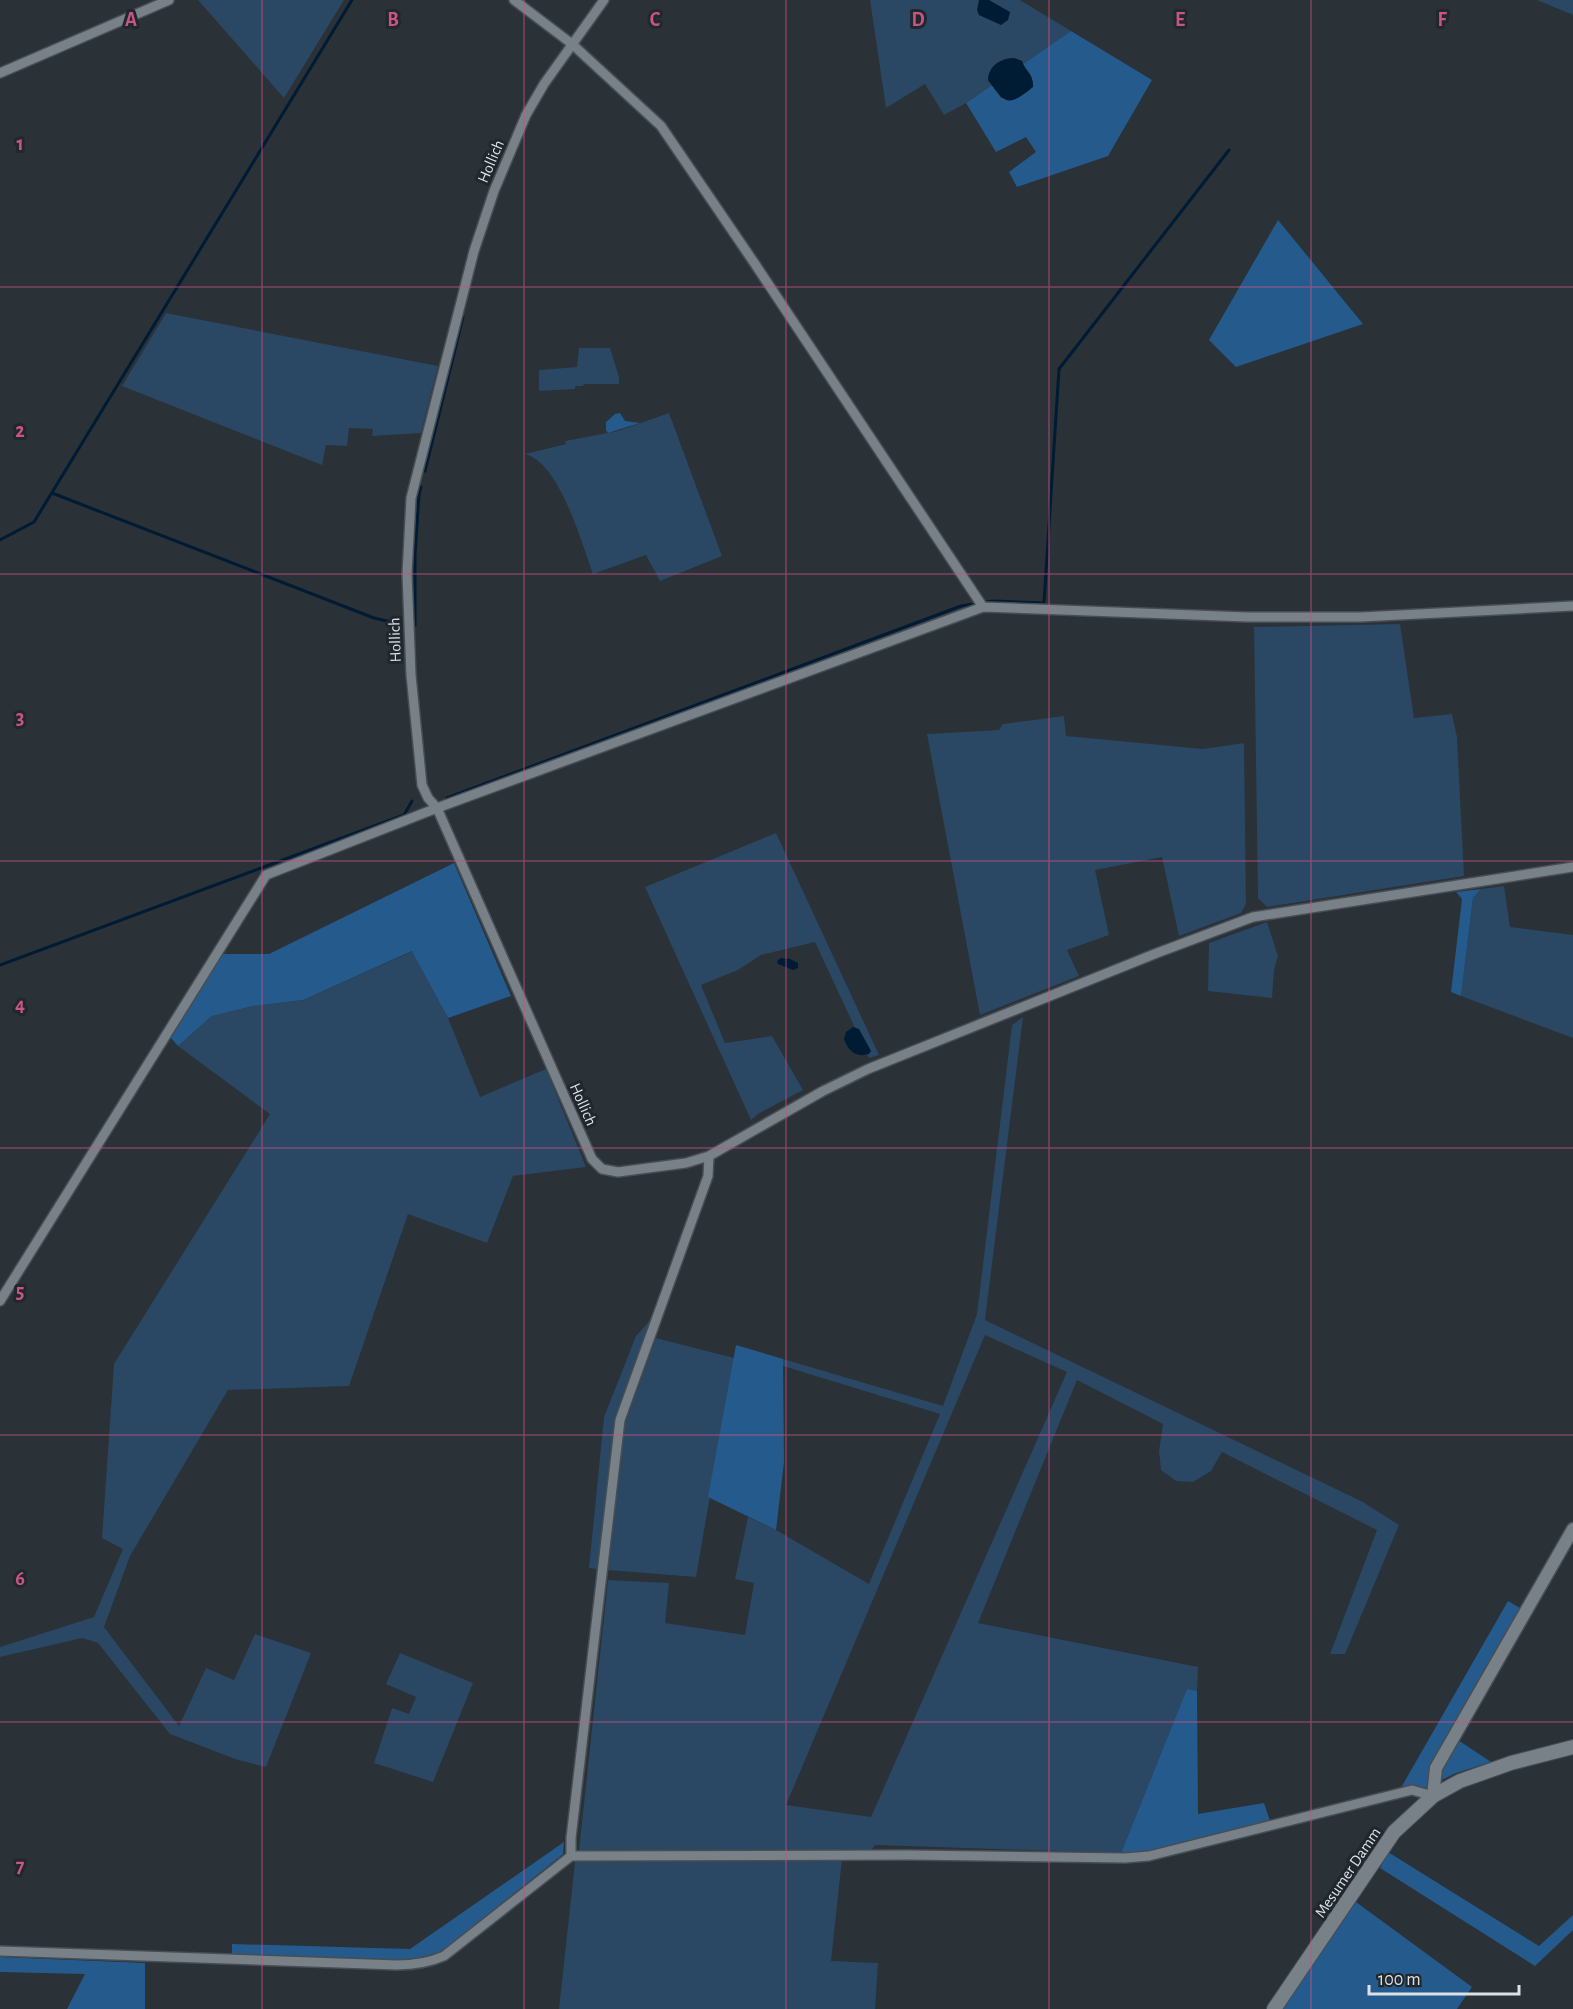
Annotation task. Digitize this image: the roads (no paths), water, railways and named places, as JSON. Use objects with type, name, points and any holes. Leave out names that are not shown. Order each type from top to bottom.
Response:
[{"type":"main road","name":"Mesumer Damm","points":[[1274,2009],[1394,1832],[1432,1796],[1460,1781],[1511,1763],[1573,1747]]},
{"type":"street","points":[[0,73],[169,0]]},
{"type":"street","points":[[514,0],[572,44],[661,126],[983,607]]},
{"type":"street","name":"Hollich","points":[[604,0],[544,84],[526,115],[494,191],[474,250],[411,498],[407,574],[411,675],[422,785],[428,798],[437,808],[596,1165],[602,1169],[618,1172],[686,1163],[709,1156],[823,1091],[868,1069],[1253,917],[1573,867]]},
{"type":"street","points":[[0,1301],[266,875],[437,808],[983,607],[1247,617],[1361,617],[1573,606]]},
{"type":"street","points":[[571,1856],[573,1815],[620,1420],[708,1176],[709,1156]]},
{"type":"street","points":[[0,1951],[415,1965],[444,1956],[571,1856],[909,1855],[1125,1858],[1160,1853],[1412,1790],[1432,1796],[1436,1768],[1573,1529]]},
{"type":"waterway","points":[[0,540],[34,522],[352,0]]},
{"type":"waterway","points":[[447,798],[961,606],[993,601],[1044,603],[1059,369],[1229,150]]},
{"type":"waterway","points":[[425,471],[463,317]]},
{"type":"waterway","points":[[415,625],[415,555],[421,487]]},
{"type":"waterway","points":[[52,493],[374,618],[400,624]]},
{"type":"waterway","points":[[0,965],[404,815],[412,801]]}]
